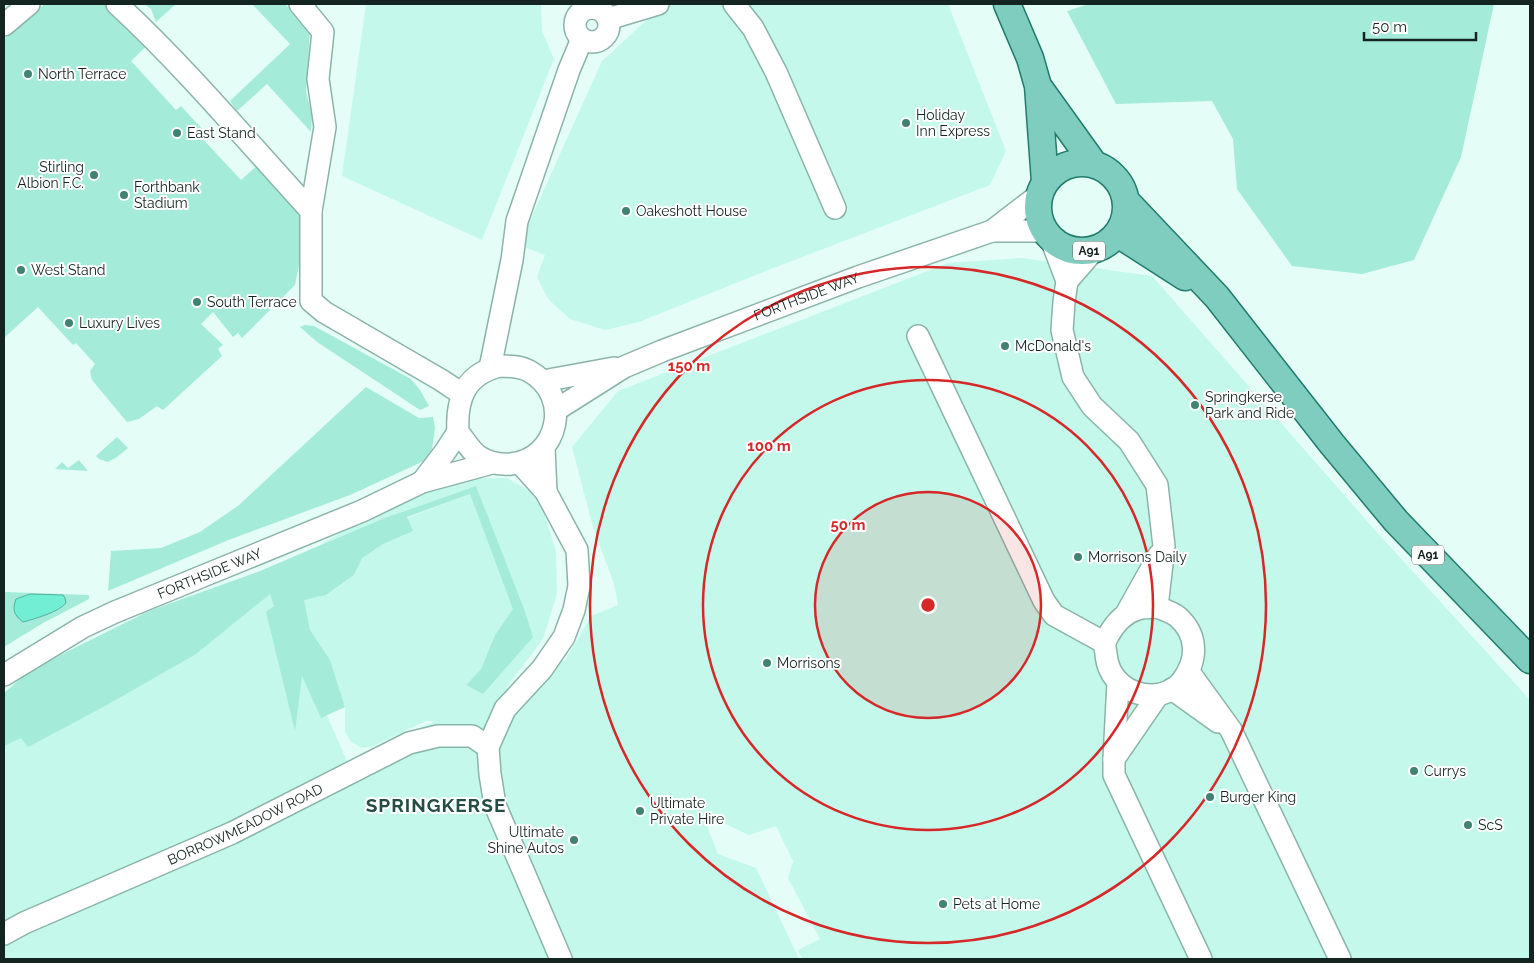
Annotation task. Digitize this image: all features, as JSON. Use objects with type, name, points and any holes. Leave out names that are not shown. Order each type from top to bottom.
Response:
[{"type":"main road","name":"A91","points":[[1007,4],[1030,58],[1038,86],[1042,189],[1038,214],[1048,235],[1060,246],[1083,252],[1094,250],[1107,244],[1118,234],[1125,218],[1126,201],[1123,190],[1118,180],[1110,172],[1094,164],[1038,86]]},
{"type":"main road","points":[[1042,189],[1058,169],[1066,165],[1075,163],[1094,164]]},
{"type":"main road","name":"A91","points":[[1126,201],[1217,297],[1332,444],[1396,521],[1530,660]]},
{"type":"main road","name":"A91","points":[[1118,234],[1217,297]]},
{"type":"street","points":[[4,25],[29,4]]},
{"type":"street","points":[[117,4],[186,73],[310,211]]},
{"type":"street","points":[[300,4],[323,32],[318,80],[325,127],[310,211],[311,301],[324,312],[462,394]]},
{"type":"street","points":[[608,19],[658,4]]},
{"type":"street","points":[[734,4],[753,28],[776,72],[835,208]]},
{"type":"street","points":[[578,8],[596,8],[604,13],[609,25],[606,34],[602,38],[592,42],[582,39],[578,35],[575,28],[578,8]]},
{"type":"street","points":[[490,368],[512,260],[517,221],[569,70],[582,39]]},
{"type":"street","name":"FORTHSIDE WAY","points":[[556,410],[624,367],[662,350],[858,277],[992,230],[1042,189]]},
{"type":"street","name":"FORTHSIDE WAY","points":[[992,230],[1048,235]]},
{"type":"street","points":[[1048,235],[1067,281],[1062,330],[1074,377],[1092,406],[1129,441],[1157,485],[1164,546],[1157,607]]},
{"type":"street","points":[[1067,281],[1094,250]]},
{"type":"street","points":[[918,336],[1044,601],[1054,615],[1105,642]]},
{"type":"street","points":[[516,366],[529,371],[542,381],[551,393],[556,410],[555,425],[544,448],[530,459],[520,463],[503,465],[492,463],[477,455],[458,432],[460,398],[468,383],[490,368],[516,366]]},
{"type":"street","name":"FORTHSIDE WAY","points":[[542,381],[624,367]]},
{"type":"street","name":"FORTHSIDE WAY","points":[[422,482],[458,432]]},
{"type":"street","points":[[544,448],[546,492]]},
{"type":"street","name":"FORTHSIDE WAY","points":[[4,675],[83,627],[115,612],[362,511],[422,482],[492,463]]},
{"type":"street","points":[[520,463],[546,492],[577,550],[580,586],[564,637],[542,669],[505,709],[488,747],[490,774],[495,805],[562,959]]},
{"type":"street","points":[[1126,614],[1140,608],[1157,607],[1176,615],[1187,627],[1194,644],[1194,660],[1189,672],[1180,684],[1165,692],[1142,695],[1130,691],[1118,682],[1106,661],[1105,642],[1114,625],[1126,614],[1164,546]]},
{"type":"street","points":[[1189,672],[1231,730],[1340,959]]},
{"type":"street","points":[[1118,682],[1114,775],[1201,959]]},
{"type":"street","points":[[1165,692],[1231,730]]},
{"type":"street","points":[[1114,759],[1165,692]]},
{"type":"street","name":"BORROWMEADOW ROAD","points":[[4,934],[24,923],[232,833],[409,744],[438,736],[472,736],[488,747]]},
{"type":"shaded area","name":"Forthbank Stadium","points":[[45,4],[112,4],[151,42],[131,61],[176,110],[181,106],[205,132],[200,136],[241,180],[261,162],[303,212],[301,255],[295,285],[242,338],[238,333],[233,337],[213,312],[201,324],[223,345],[218,349],[222,356],[163,410],[157,406],[139,419],[127,422],[92,380],[90,371],[95,364],[76,343],[73,345],[38,307],[4,338],[4,39],[24,19]]},
{"type":"shaded area","points":[[144,4],[176,4],[156,22],[151,9]]},
{"type":"shaded area","points":[[252,4],[285,4],[310,30],[306,92],[312,115],[311,132],[267,84],[237,111],[230,101],[290,44]]},
{"type":"shaded area","points":[[366,4],[541,4],[542,31],[554,59],[482,240],[342,176]]},
{"type":"shaded area","points":[[664,4],[948,4],[1006,151],[990,185],[639,322],[605,330],[570,319],[548,299],[537,277],[545,255],[519,245],[602,61]]},
{"type":"shaded area","points":[[1089,4],[1494,4],[1461,157],[1414,260],[1362,274],[1292,266],[1237,189],[1233,139],[1212,101],[1116,104],[1067,11]]},
{"type":"shaded area","points":[[1022,258],[1152,276],[1374,529],[1530,700],[1530,959],[802,959],[798,950],[820,939],[788,878],[793,861],[776,826],[749,835],[702,813],[718,854],[756,868],[799,959],[4,959],[4,697],[269,580],[348,764],[435,721],[426,721],[371,747],[362,748],[351,742],[345,732],[345,707],[330,660],[310,630],[303,600],[326,595],[354,575],[361,558],[383,544],[412,531],[407,518],[470,494],[514,609],[495,635],[481,669],[466,685],[532,637],[476,486],[382,519],[318,546],[394,502],[450,481],[507,478],[529,491],[542,507],[556,551],[557,594],[543,639],[506,688],[566,659],[591,616],[618,605],[614,584],[593,527],[572,447],[618,391],[948,263]]},
{"type":"shaded area","points":[[305,325],[314,326],[411,379],[429,406],[420,410],[317,342],[300,327]]},
{"type":"shaded area","points":[[366,387],[419,418],[433,417],[435,428],[432,449],[424,461],[350,495],[226,541],[108,591],[111,551],[161,548],[200,532],[239,505]]},
{"type":"shaded area","points":[[117,437],[128,448],[108,462],[99,459],[96,456]]},
{"type":"shaded area","points":[[79,460],[88,471],[55,469],[62,462],[68,468]]},
{"type":"shaded area","points":[[476,486],[533,637],[483,694],[466,685],[481,669],[495,635],[513,609],[470,494],[407,517],[413,531],[383,544],[362,558],[354,575],[326,595],[304,600],[310,630],[330,660],[345,707],[321,718],[302,676],[295,731],[266,612],[274,606],[270,594],[196,654],[105,706],[28,747],[21,738],[4,746],[4,693],[30,670],[149,611],[260,571],[382,519]]},
{"type":"shaded area","points":[[5,592],[89,595],[89,599],[43,623],[4,647]]},
{"type":"shaded area","points":[[30,594],[63,595],[66,603],[52,612],[23,622],[14,609],[16,599]]},
{"type":"place","name":"North Terrace","points":[[28,74]]},
{"type":"place","name":"Holiday Inn Express","points":[[906,123]]},
{"type":"place","name":"East Stand","points":[[177,133]]},
{"type":"place","name":"Stirling Albion F.C.","points":[[94,175]]},
{"type":"place","name":"Forthbank Stadium","points":[[124,195]]},
{"type":"place","name":"Oakeshott House","points":[[626,211]]},
{"type":"place","name":"West Stand","points":[[21,270]]},
{"type":"place","name":"South Terrace","points":[[197,302]]},
{"type":"place","name":"Luxury Lives","points":[[69,323]]},
{"type":"place","name":"McDonald's","points":[[1005,346]]},
{"type":"place","name":"Springkerse Park and Ride","points":[[1195,405]]},
{"type":"place","name":"Morrisons Daily","points":[[1078,557]]},
{"type":"place","name":"Morrisons","points":[[767,663]]},
{"type":"place","name":"Currys","points":[[1414,771]]},
{"type":"place","name":"Burger King","points":[[1210,797]]},
{"type":"place","name":"Ultimate Private Hire","points":[[640,811]]},
{"type":"place","name":"ScS","points":[[1468,825]]},
{"type":"place","name":"Ultimate Shine Autos","points":[[574,840]]},
{"type":"place","name":"Pets at Home","points":[[943,904]]},
{"type":"district","name":"SPRINGKERSE","points":[[436,805]]}]
